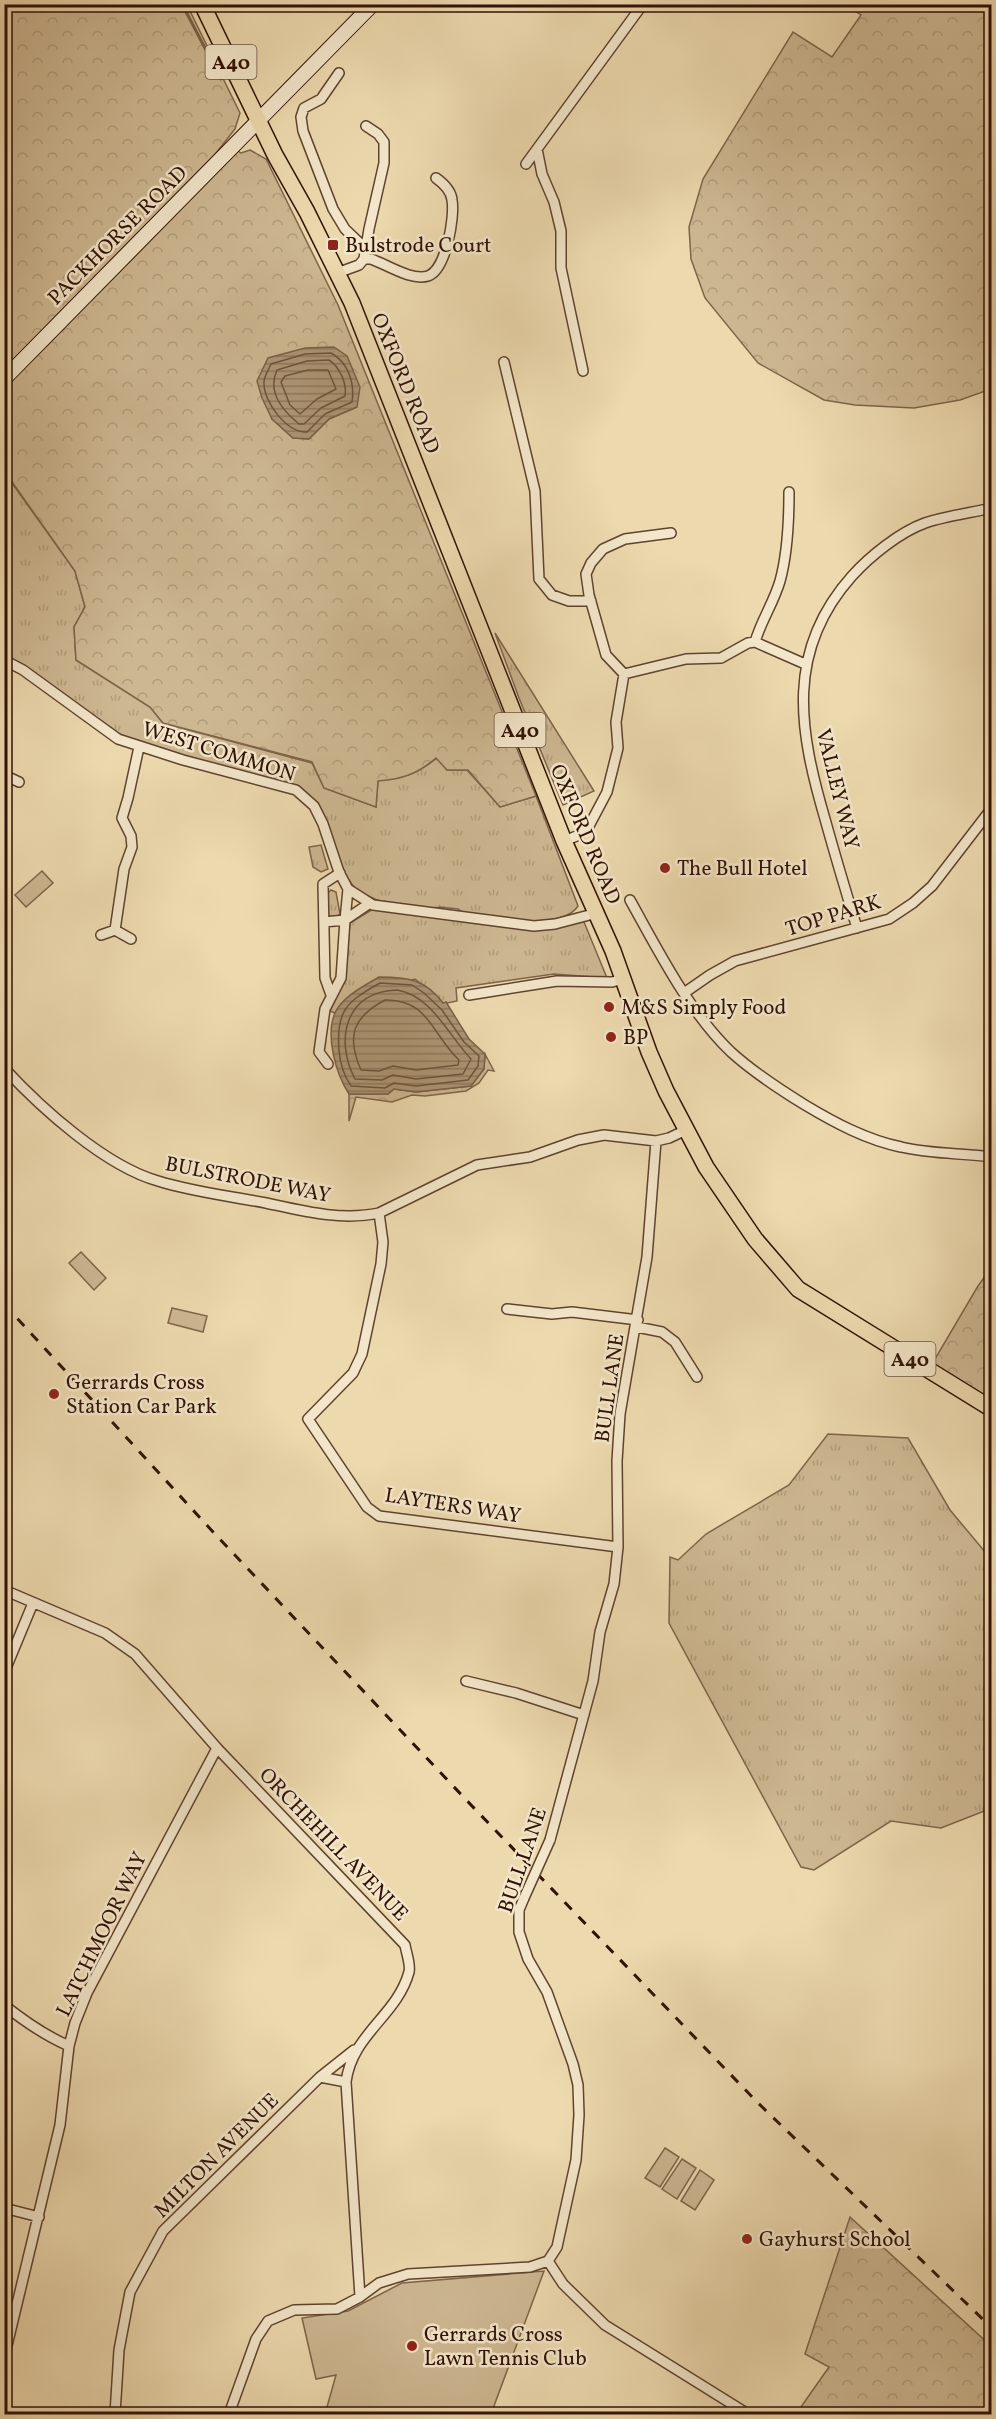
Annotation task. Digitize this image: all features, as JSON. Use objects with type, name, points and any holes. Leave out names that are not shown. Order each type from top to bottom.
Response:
[{"type":"main road","name":"OXFORD ROAD","points":[[202,4],[352,303],[564,841],[597,913],[649,1052],[686,1130],[714,1180],[755,1239],[798,1289],[992,1409]]},
{"type":"main road","name":"PACKHORSE ROAD","points":[[4,379],[374,4]]},
{"type":"street","points":[[526,164],[643,4]]},
{"type":"street","points":[[339,73],[321,99],[304,108],[301,117],[303,131],[333,209],[345,229],[366,249]]},
{"type":"street","points":[[337,273],[359,265],[364,259],[386,152],[384,142],[378,134],[366,126]]},
{"type":"street","points":[[537,149],[542,174],[554,202],[561,231],[561,268],[583,371]]},
{"type":"street","points":[[364,259],[371,259],[416,277],[428,276],[436,272],[446,249],[452,207],[450,193],[436,178]]},
{"type":"street","points":[[504,362],[535,491],[539,579],[552,595],[569,601],[591,601]]},
{"type":"street","points":[[755,642],[760,624],[781,579],[789,525],[789,492]]},
{"type":"street","name":"VALLEY WAY","points":[[857,928],[808,758],[803,728],[805,664],[811,642],[824,614],[840,589],[886,544],[923,524],[992,508]]},
{"type":"street","points":[[624,674],[606,655],[586,574],[591,563],[603,549],[625,539],[671,533]]},
{"type":"street","points":[[624,674],[686,659],[721,658],[748,643],[755,642],[805,664]]},
{"type":"street","name":"WEST COMMON","points":[[4,660],[23,670],[118,739],[139,747],[296,790],[314,806],[323,824],[339,873],[348,889],[370,903],[534,926],[555,924],[597,913]]},
{"type":"street","points":[[564,841],[579,835],[589,826],[607,792],[618,748],[616,722],[624,674]]},
{"type":"street","points":[[115,930],[124,869],[132,847],[132,836],[122,819],[139,747]]},
{"type":"street","points":[[4,776],[20,782]]},
{"type":"street","name":"TOP PARK","points":[[684,993],[735,961],[889,919],[913,903],[932,886],[992,808]]},
{"type":"street","points":[[331,994],[325,978],[323,884],[339,873]]},
{"type":"street","points":[[328,1064],[319,1052],[325,1009],[341,978],[348,889]]},
{"type":"street","points":[[630,900],[684,993],[730,1051],[777,1087],[826,1118],[870,1138],[902,1148],[992,1157]]},
{"type":"street","points":[[324,922],[345,920],[370,903]]},
{"type":"street","points":[[101,935],[115,930],[131,939]]},
{"type":"street","points":[[325,949],[343,948]]},
{"type":"street","points":[[469,995],[557,981],[612,982],[623,979]]},
{"type":"street","name":"BULSTRODE WAY","points":[[4,1068],[62,1123],[118,1164],[157,1181],[327,1215],[379,1213],[477,1165],[530,1157],[578,1140],[604,1135],[656,1141],[686,1130]]},
{"type":"street","name":"BULL LANE","points":[[549,2261],[557,2247],[576,2160],[578,2085],[547,1992],[528,1959],[519,1932],[519,1910],[550,1840],[593,1682],[600,1632],[614,1584],[618,1547],[617,1461],[620,1414],[647,1257],[656,1141]]},
{"type":"street","name":"LAYTERS WAY","points":[[379,1213],[383,1242],[381,1264],[362,1354],[353,1373],[308,1419],[367,1507],[379,1516],[618,1547]]},
{"type":"street","points":[[507,1309],[552,1314],[572,1312],[637,1323],[662,1332],[675,1342],[697,1377]]},
{"type":"street","name":"ORCHEHILL AVENUE","points":[[4,1590],[105,1633],[135,1654],[217,1748],[405,1944],[410,1971],[394,2002],[356,2048],[348,2066],[346,2082],[360,2297]]},
{"type":"street","points":[[4,1672],[33,1603]]},
{"type":"street","points":[[466,1681],[516,1693],[584,1715]]},
{"type":"street","name":"LATCHMOOR WAY","points":[[4,2358],[60,2125],[69,2046],[75,2023],[87,1993],[217,1748]]},
{"type":"street","points":[[4,2005],[18,2017],[69,2046]]},
{"type":"street","name":"MILTON AVENUE","points":[[115,2415],[119,2350],[130,2292],[164,2231],[320,2077],[356,2048]]},
{"type":"street","points":[[320,2077],[346,2082]]},
{"type":"street","points":[[4,2208],[39,2217]]},
{"type":"street","points":[[229,2415],[256,2339],[268,2321],[294,2310],[337,2309],[360,2297],[379,2283],[408,2274],[530,2267],[549,2261],[563,2284],[604,2325],[748,2415]]},
{"type":"green space","points":[[5,4],[187,5],[240,113],[235,129],[213,157],[5,368]]},
{"type":"green space","points":[[846,5],[991,5],[991,389],[960,400],[914,408],[855,405],[824,400],[758,363],[705,298],[691,259],[689,227],[703,179],[793,32],[832,57],[861,15]]},
{"type":"green space","points":[[250,150],[266,159],[338,305],[536,796],[500,807],[468,770],[447,770],[436,758],[409,775],[378,781],[376,807],[324,788],[312,762],[163,723],[150,707],[76,660],[74,627],[85,607],[75,571],[5,472],[4,385],[238,151],[241,153]],"holes":[[[357,407],[329,419],[309,439],[293,438],[272,419]]]},
{"type":"green space","points":[[4,472],[75,571],[85,607],[74,627],[76,660],[150,707],[163,723],[312,763],[324,788],[376,807],[378,780],[409,775],[437,758],[447,770],[467,770],[500,807],[536,796],[578,906],[570,914],[558,918],[526,921],[467,915],[458,909],[440,907],[427,910],[377,900],[357,891],[342,871],[311,798],[172,755],[123,736],[5,654]]},
{"type":"green space","points":[[495,633],[594,791],[563,805]]},
{"type":"green space","points":[[321,845],[328,869],[321,872],[313,867],[309,847]]},
{"type":"green space","points":[[42,871],[53,883],[26,907],[15,895]]},
{"type":"green space","points":[[331,890],[336,892],[340,914],[335,918],[327,916],[326,895]]},
{"type":"green space","points":[[373,909],[529,929],[584,922],[607,978],[554,974],[456,988],[457,1001],[443,1004],[438,997],[415,979],[342,1003],[335,1013],[330,1011],[345,977],[350,923]]},
{"type":"green space","points":[[485,1054],[494,1071],[488,1070],[479,1083],[466,1091],[425,1096],[412,1095],[392,1102],[356,1097],[349,1121],[349,1094],[388,1094],[394,1089],[416,1092],[471,1086],[484,1069]]},
{"type":"green space","points":[[81,1252],[106,1278],[94,1290],[69,1263]]},
{"type":"green space","points":[[991,1268],[991,1399],[932,1364]]},
{"type":"green space","points":[[172,1308],[207,1316],[203,1332],[168,1323]]},
{"type":"green space","points":[[828,1434],[908,1438],[950,1510],[991,1559],[992,1808],[941,1828],[891,1821],[814,1870],[801,1867],[669,1623],[670,1557],[678,1560],[706,1534],[789,1485]]},
{"type":"green space","points":[[665,2148],[679,2157],[660,2187],[645,2178]]},
{"type":"green space","points":[[682,2159],[696,2168],[677,2199],[662,2189]]},
{"type":"green space","points":[[700,2170],[714,2180],[695,2210],[681,2201]]},
{"type":"green space","points":[[850,2217],[991,2346],[991,2414],[796,2414],[829,2367],[805,2354]]},
{"type":"green space","name":"Gerrards Cross Lawn Tennis Club","points":[[544,2271],[491,2414],[325,2414],[336,2375],[316,2379],[302,2318],[348,2311],[402,2283]]},
{"type":"water","points":[[334,347],[347,356],[360,387],[357,407],[329,419],[309,439],[293,438],[272,419],[257,381],[268,358],[305,348]]},
{"type":"water","points":[[379,977],[415,981],[429,989],[443,1003],[446,1002],[469,1039],[485,1054],[484,1069],[471,1086],[416,1092],[394,1089],[388,1094],[349,1094],[333,1055],[332,1022],[343,1001]]},
{"type":"waterway","points":[[182,4],[221,79]]},
{"type":"railway","points":[[4,1304],[214,1533],[472,1806],[758,2103],[992,2328]]},
{"type":"place","name":"Bulstrode Court","points":[[333,245]]},
{"type":"place","name":"The Bull Hotel","points":[[665,868]]},
{"type":"place","name":"M&S Simply Food","points":[[609,1007]]},
{"type":"place","name":"BP","points":[[611,1037]]},
{"type":"place","name":"Gerrards Cross Station Car Park","points":[[54,1394]]},
{"type":"place","name":"Gayhurst School","points":[[747,2239]]},
{"type":"place","name":"Gerrards Cross Lawn Tennis Club","points":[[412,2346]]}]
